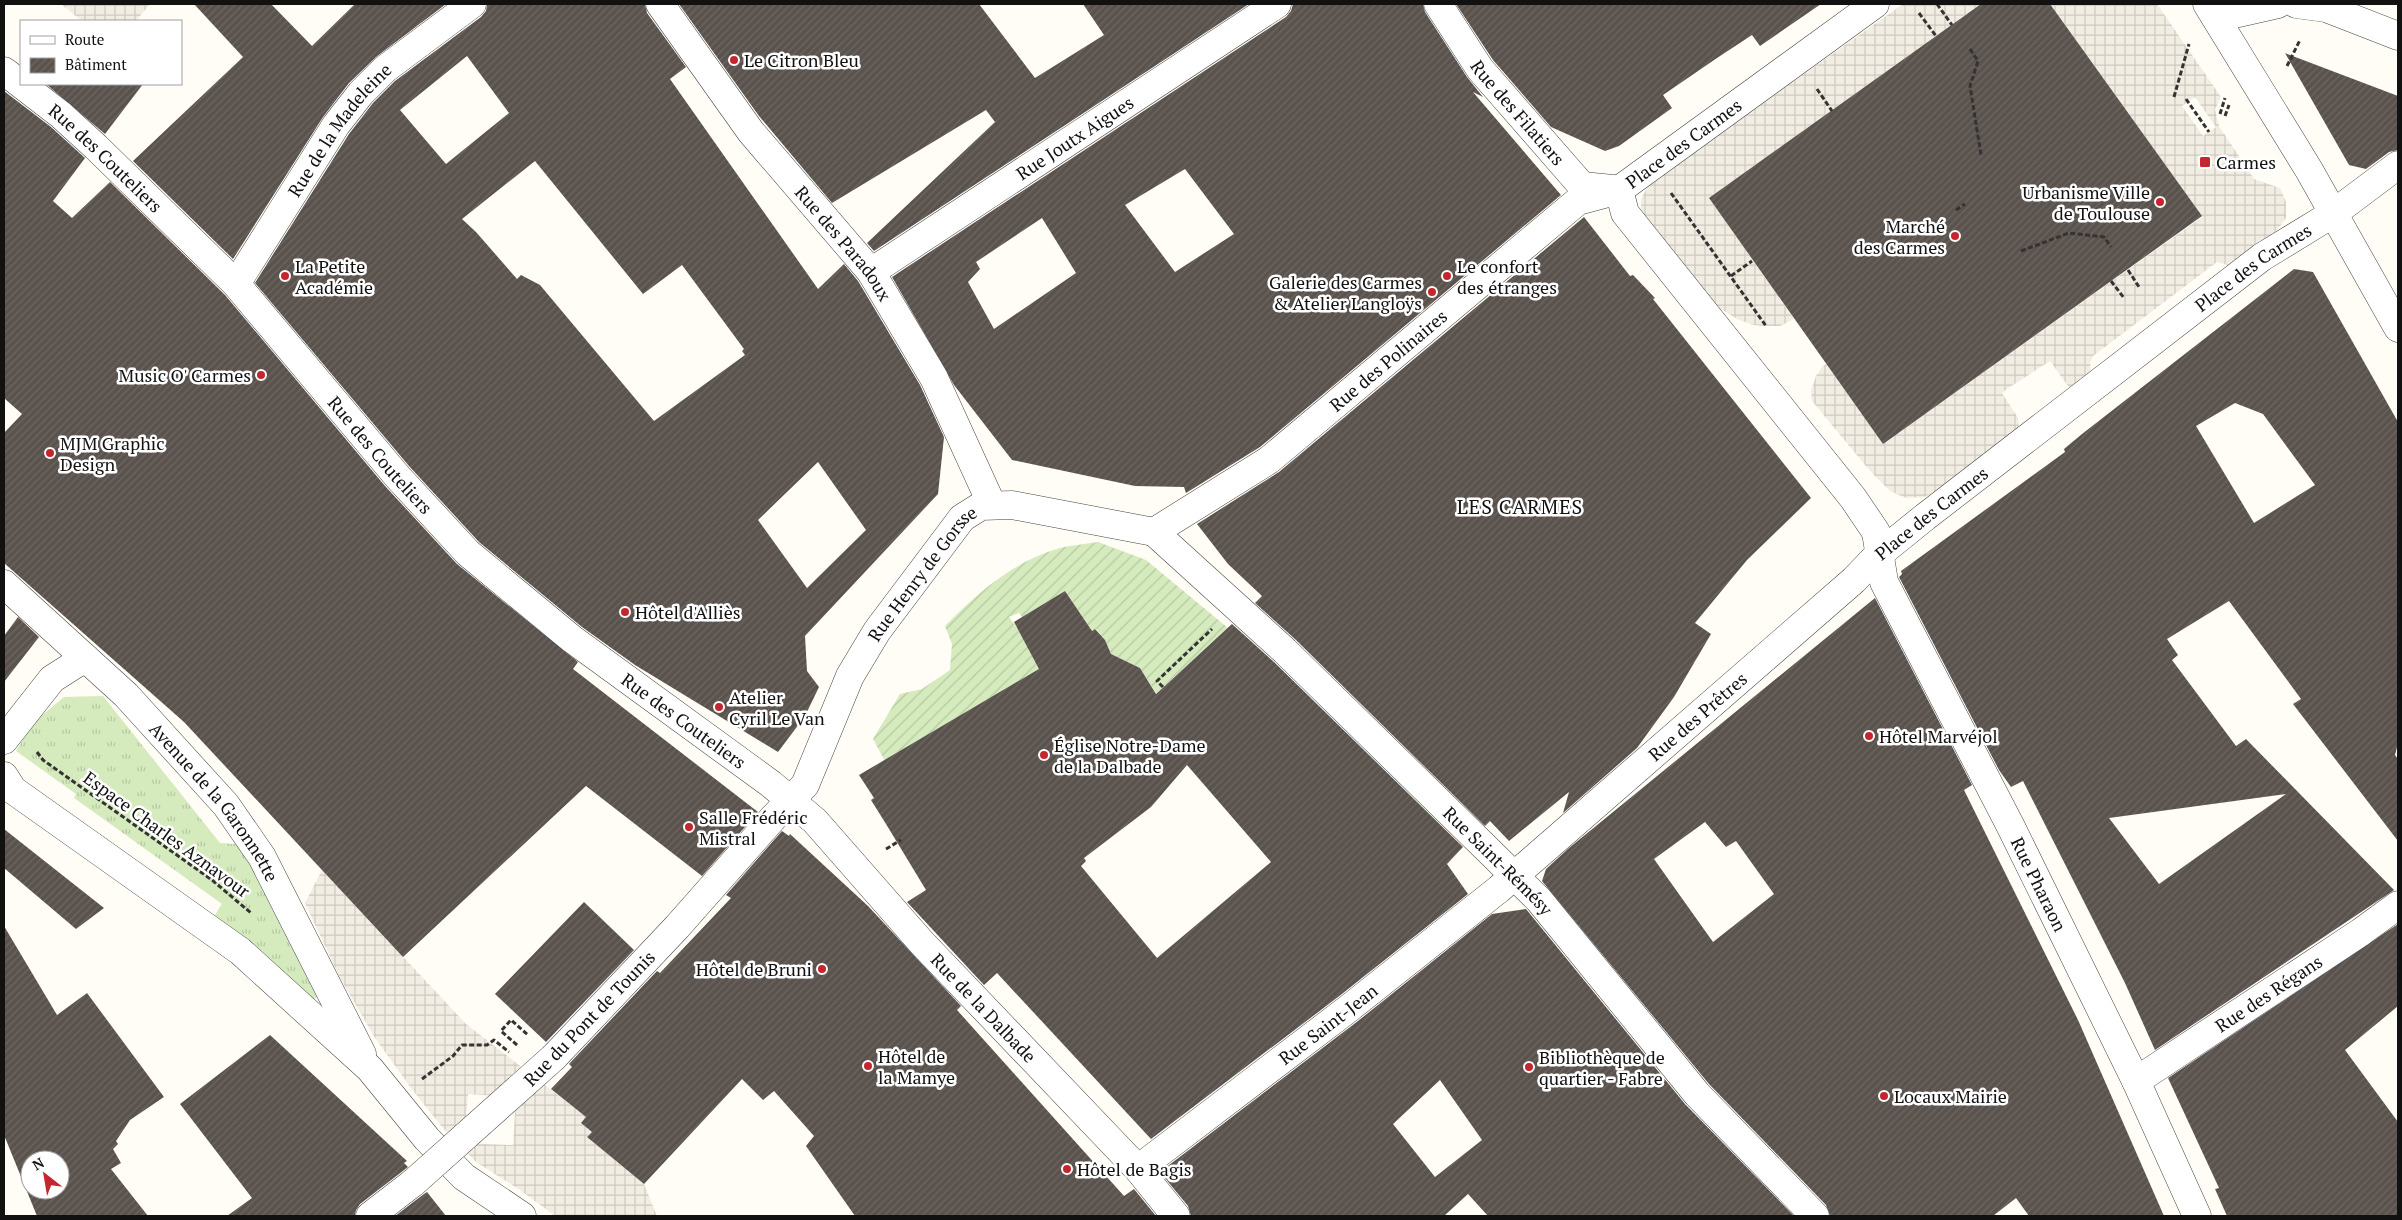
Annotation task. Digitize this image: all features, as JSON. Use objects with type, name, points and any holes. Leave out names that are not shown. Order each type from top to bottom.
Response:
[{"type":"street","name":"Rue de la Madeleine","points":[[236,284],[336,125],[361,93],[385,69],[472,4]]},
{"type":"street","name":"Rue des Paradoux","points":[[660,4],[751,132],[871,272],[934,378],[992,505]]},
{"type":"street","name":"Rue Joutx Aigues","points":[[871,272],[1278,4]]},
{"type":"street","name":"Rue des Filatiers","points":[[1438,4],[1480,69],[1582,186],[1619,190]]},
{"type":"street","name":"Place des Carmes","points":[[1875,4],[1619,190],[1625,213],[1853,498],[1876,532],[1878,555]]},
{"type":"street","points":[[2278,4],[2212,11],[2334,213],[2398,328]]},
{"type":"street","points":[[2296,4],[2326,8],[2398,36]]},
{"type":"street","name":"Rue des Couteliers","points":[[4,71],[20,83]]},
{"type":"street","name":"Rue des Couteliers","points":[[22,85],[61,115],[96,147],[236,284],[397,476],[468,553],[572,639],[791,801]]},
{"type":"street","name":"Place des Carmes","points":[[1878,555],[2031,434],[2262,257],[2334,213],[2398,165]]},
{"type":"street","name":"Rue des Polinaires","points":[[1154,532],[1168,521],[1270,460],[1578,201],[1619,190]]},
{"type":"street","name":"Rue Henry de Gorsse","points":[[791,801],[805,785],[850,676],[877,630],[951,530],[962,518],[981,506],[1012,505],[1154,532]]},
{"type":"street","name":"Rue Saint-Rémésy","points":[[1154,532],[1285,651],[1539,900],[1697,1094],[1814,1216]]},
{"type":"street","name":"Rue des Prêtres","points":[[1513,875],[1854,580],[1878,555]]},
{"type":"street","name":"Rue Pharaon","points":[[1878,555],[1884,582],[2011,828],[2136,1081],[2196,1216]]},
{"type":"street","name":"Avenue de la Garonnette","points":[[4,584],[126,695],[226,805],[257,850],[370,1069]]},
{"type":"street","points":[[4,740],[52,679],[85,658]]},
{"type":"street","name":"Avenue de la Garonnette","points":[[4,776],[13,790],[240,951],[370,1069],[427,1139],[464,1177],[522,1216]]},
{"type":"street","name":"Rue du Pont de Tounis","points":[[370,1216],[414,1182],[554,1057],[677,927],[791,801]]},
{"type":"street","name":"Rue de la Dalbade","points":[[791,801],[815,821],[922,943],[1138,1169],[1176,1216]]},
{"type":"street","name":"Rue Saint-Jean","points":[[1138,1169],[1348,1009],[1499,889],[1513,875]]},
{"type":"street","name":"Rue des Régans","points":[[2136,1081],[2353,937],[2398,904]]},
{"type":"path","points":[[1938,4],[1952,25]]},
{"type":"path","points":[[1919,13],[1936,36]]},
{"type":"path","points":[[2287,66],[2302,36]]},
{"type":"path","points":[[2174,97],[2189,44]]},
{"type":"path","points":[[1970,49],[1978,60],[1970,86],[1982,155]]},
{"type":"path","points":[[1815,86],[1832,111]]},
{"type":"path","points":[[2186,99],[2209,132]]},
{"type":"path","points":[[1669,191],[1766,326]]},
{"type":"path","points":[[1956,210],[1965,204]]},
{"type":"path","points":[[2021,250],[2069,233],[2104,236],[2111,246]]},
{"type":"path","points":[[1731,276],[1752,261]]},
{"type":"path","points":[[2128,270],[2139,287]]},
{"type":"path","points":[[2111,281],[2124,298]]},
{"type":"path","points":[[1163,687],[1157,681],[1236,607]]},
{"type":"path","name":"Espace Charles Aznavour","points":[[34,747],[42,760],[212,880],[253,915]]},
{"type":"path","points":[[522,1048],[501,1031],[511,1020],[533,1040]]},
{"type":"path","points":[[452,1056],[462,1045],[486,1045],[494,1040],[515,1057]]},
{"type":"green space","points":[[1098,542],[1146,560],[1228,628],[1156,693],[1140,668],[1111,654],[1105,640],[1096,629],[1092,631],[1065,591],[1023,618],[1019,613],[1009,617],[1033,650],[1040,669],[885,761],[873,739],[900,694],[922,689],[950,670],[952,644],[945,626],[983,590],[1027,561],[1060,548]]},
{"type":"green space","points":[[103,696],[220,843],[234,844],[241,841],[321,995],[310,1001],[213,918],[222,904],[74,798],[76,794],[16,751],[34,722],[64,697]]},
{"type":"shaded area","points":[[61,4],[150,4],[137,20],[81,20]]},
{"type":"shaded area","points":[[1903,4],[1981,4],[1709,198],[1794,319],[1780,326],[1766,326],[1753,325],[1737,319],[1713,304],[1646,221],[1641,210],[1641,199],[1649,184]]},
{"type":"shaded area","points":[[2050,4],[2157,4],[2221,97],[2215,109],[2219,126],[2254,179],[2280,188],[2286,202],[2286,218],[2277,230],[2231,266],[2217,262],[2093,356],[2090,362],[2091,376],[2074,388],[2068,386],[2050,361],[2002,393],[2018,418],[2019,427],[1944,488],[1924,497],[1906,498],[1890,491],[1870,471],[1812,401],[1811,391],[1816,376],[1826,364],[1883,443],[2202,217]],"holes":[[[2195,97],[2216,127],[2203,136],[2182,106]]]},
{"type":"shaded area","points":[[322,870],[466,1024],[586,1117],[581,1123],[592,1132],[587,1137],[644,1184],[657,1216],[555,1216],[520,1190],[476,1162],[442,1127],[375,1038],[340,978],[305,903]],"holes":[[[468,1094],[516,1097],[513,1145],[464,1143]]]},
{"type":"building","points":[[194,4],[271,4],[312,46],[355,4],[446,4],[376,57],[349,83],[323,117],[233,259],[133,161],[243,57]]},
{"type":"building","points":[[487,4],[645,4],[647,13],[686,67],[670,79],[818,289],[844,264],[858,281],[920,385],[944,437],[938,494],[805,636],[807,671],[819,687],[805,716],[778,752],[635,665],[582,627],[479,542],[409,466],[255,283],[349,134],[373,103],[395,81],[481,17],[486,11]],"holes":[[[467,56],[509,113],[446,164],[400,110]],[[535,161],[643,294],[682,265],[744,349],[742,351],[745,355],[654,421],[540,285],[521,275],[517,279],[476,232],[462,219]],[[818,462],[866,530],[807,588],[758,520]]]},
{"type":"building","points":[[679,4],[979,4],[1035,78],[1104,35],[1083,4],[1249,4],[874,251],[867,243],[995,122],[986,110],[832,203],[759,116]]},
{"type":"building","points":[[1293,4],[1423,4],[1425,12],[1467,77],[1483,97],[1473,92],[1561,195],[1260,447],[1186,493],[1184,487],[1135,486],[1012,460],[954,385],[892,277],[1286,17],[1291,11]],"holes":[[[1185,169],[1234,234],[1175,272],[1125,205]],[[1042,218],[1076,273],[994,329],[968,282],[980,269],[976,262]]]},
{"type":"building","points":[[1456,4],[1821,4],[1760,46],[1752,35],[1717,58],[1663,95],[1672,108],[1619,146],[1605,151],[1551,127],[1493,60]]},
{"type":"building","name":"Marché des Carmes","points":[[1981,4],[2050,4],[2202,216],[1883,444],[1709,198]]},
{"type":"building","points":[[2285,53],[2398,96],[2398,150],[2389,152],[2366,169],[2349,165]]},
{"type":"building","points":[[47,85],[142,85],[105,134]]},
{"type":"building","points":[[4,91],[51,127],[85,158],[53,201],[72,218],[110,182],[225,295],[385,486],[457,564],[578,662],[573,669],[758,812],[702,876],[586,786],[403,957],[184,722],[4,563],[4,433],[22,414],[4,398]]},
{"type":"building","points":[[1584,217],[1630,276],[1633,275],[1655,298],[1653,299],[1811,498],[1747,560],[1695,623],[1711,634],[1674,697],[1637,748],[1563,813],[1569,792],[1509,841],[1490,821],[1485,826],[1296,640],[1255,603],[1262,596],[1228,564],[1197,524],[1279,472]]},
{"type":"building","points":[[2294,269],[2313,272],[2398,422],[2398,743],[2395,755],[2398,759],[2398,841],[2293,704],[2301,699],[2229,601],[2167,639],[2178,655],[2172,660],[2236,746],[2246,739],[2394,890],[2155,1050],[2125,983],[2023,781],[2011,787],[1999,770],[1899,577],[1902,574],[1901,571],[2065,452],[2064,449]],"holes":[[[2235,403],[2263,414],[2315,485],[2254,523],[2196,426]],[[2286,794],[2159,884],[2109,818]]]},
{"type":"building","points":[[1065,591],[1092,631],[1095,629],[1105,640],[1111,654],[1140,668],[1156,694],[1232,624],[1274,662],[1463,847],[1447,864],[1468,894],[1338,997],[1151,1139],[997,973],[984,985],[907,902],[926,890],[871,800],[874,798],[859,775],[1039,669],[1014,622]],"holes":[[[1187,765],[1271,862],[1157,958],[1081,866],[1086,861],[1084,858],[1151,807]]]},
{"type":"building","points":[[1875,598],[1972,785],[1964,790],[2078,1020],[2164,1216],[2029,1216],[2016,1198],[1993,1216],[1830,1216],[1826,1205],[1709,1084],[1542,881],[1546,869],[1569,848]],"holes":[[[1705,822],[1726,847],[1736,841],[1774,894],[1713,942],[1654,859]]]},
{"type":"building","points":[[18,617],[39,637],[4,682],[4,636]]},
{"type":"building","points":[[4,829],[104,908],[76,929],[4,868]]},
{"type":"building","points":[[782,831],[789,836],[790,834],[868,906],[961,1006],[957,1010],[1124,1196],[1134,1189],[1156,1216],[855,1216],[806,1146],[814,1136],[774,1091],[763,1100],[742,1079],[644,1184],[587,1137],[592,1132],[581,1123],[586,1117],[551,1089],[572,1067],[569,1064],[657,971],[660,973],[731,898],[726,895]]},
{"type":"building","points":[[584,902],[634,950],[546,1042],[495,994]]},
{"type":"building","points":[[1526,909],[1685,1104],[1794,1216],[1488,1216],[1468,1194],[1444,1216],[1191,1216],[1188,1206],[1160,1172],[1358,1021],[1492,914]],"holes":[[[1440,1080],[1482,1140],[1435,1177],[1393,1124]]]},
{"type":"building","points":[[2398,924],[2398,1006],[2345,1050],[2398,1122],[2398,1216],[2227,1216],[2215,1189],[2219,1188],[2168,1078]]},
{"type":"building","points":[[4,926],[57,1015],[87,993],[164,1097],[130,1120],[116,1141],[118,1144],[113,1149],[121,1163],[111,1169],[148,1216],[37,1216],[30,1200],[70,1200],[70,1150],[20,1150],[20,1174],[4,1135]]},
{"type":"building","points":[[270,1035],[407,1161],[404,1163],[408,1167],[360,1204],[355,1216],[227,1216],[252,1198],[180,1104]]},
{"type":"building","points":[[427,1192],[446,1216],[395,1216],[424,1194]]},
{"type":"place","name":"Le Citron Bleu","points":[[734,60]]},
{"type":"place","name":"Carmes","points":[[2205,162]]},
{"type":"place","name":"Urbanisme Ville de Toulouse","points":[[2160,202]]},
{"type":"place","name":"Marché des Carmes","points":[[1955,236]]},
{"type":"place","name":"La Petite Académie","points":[[285,276]]},
{"type":"place","name":"Le confort des étranges","points":[[1447,276]]},
{"type":"place","name":"Galerie des Carmes & Atelier Langloÿs","points":[[1432,292]]},
{"type":"place","name":"Music O' Carmes","points":[[261,375]]},
{"type":"place","name":"MJM Graphic Design","points":[[50,453]]},
{"type":"place","name":"Hôtel d'Alliès","points":[[625,612]]},
{"type":"place","name":"Atelier Cyril Le Van","points":[[719,707]]},
{"type":"place","name":"Hôtel Marvéjol","points":[[1869,736]]},
{"type":"place","name":"Église Notre-Dame de la Dalbade","points":[[1044,755]]},
{"type":"place","name":"Salle Frédéric Mistral","points":[[689,827]]},
{"type":"place","name":"Hôtel de Bruni","points":[[822,969]]},
{"type":"place","name":"Hôtel de la Mamye","points":[[868,1066]]},
{"type":"place","name":"Bibliothèque de quartier - Fabre","points":[[1529,1067]]},
{"type":"place","name":"Locaux Mairie","points":[[1884,1096]]},
{"type":"place","name":"Hôtel de Bagis","points":[[1067,1169]]},
{"type":"district","name":"LES CARMES","points":[[1520,506]]}]
